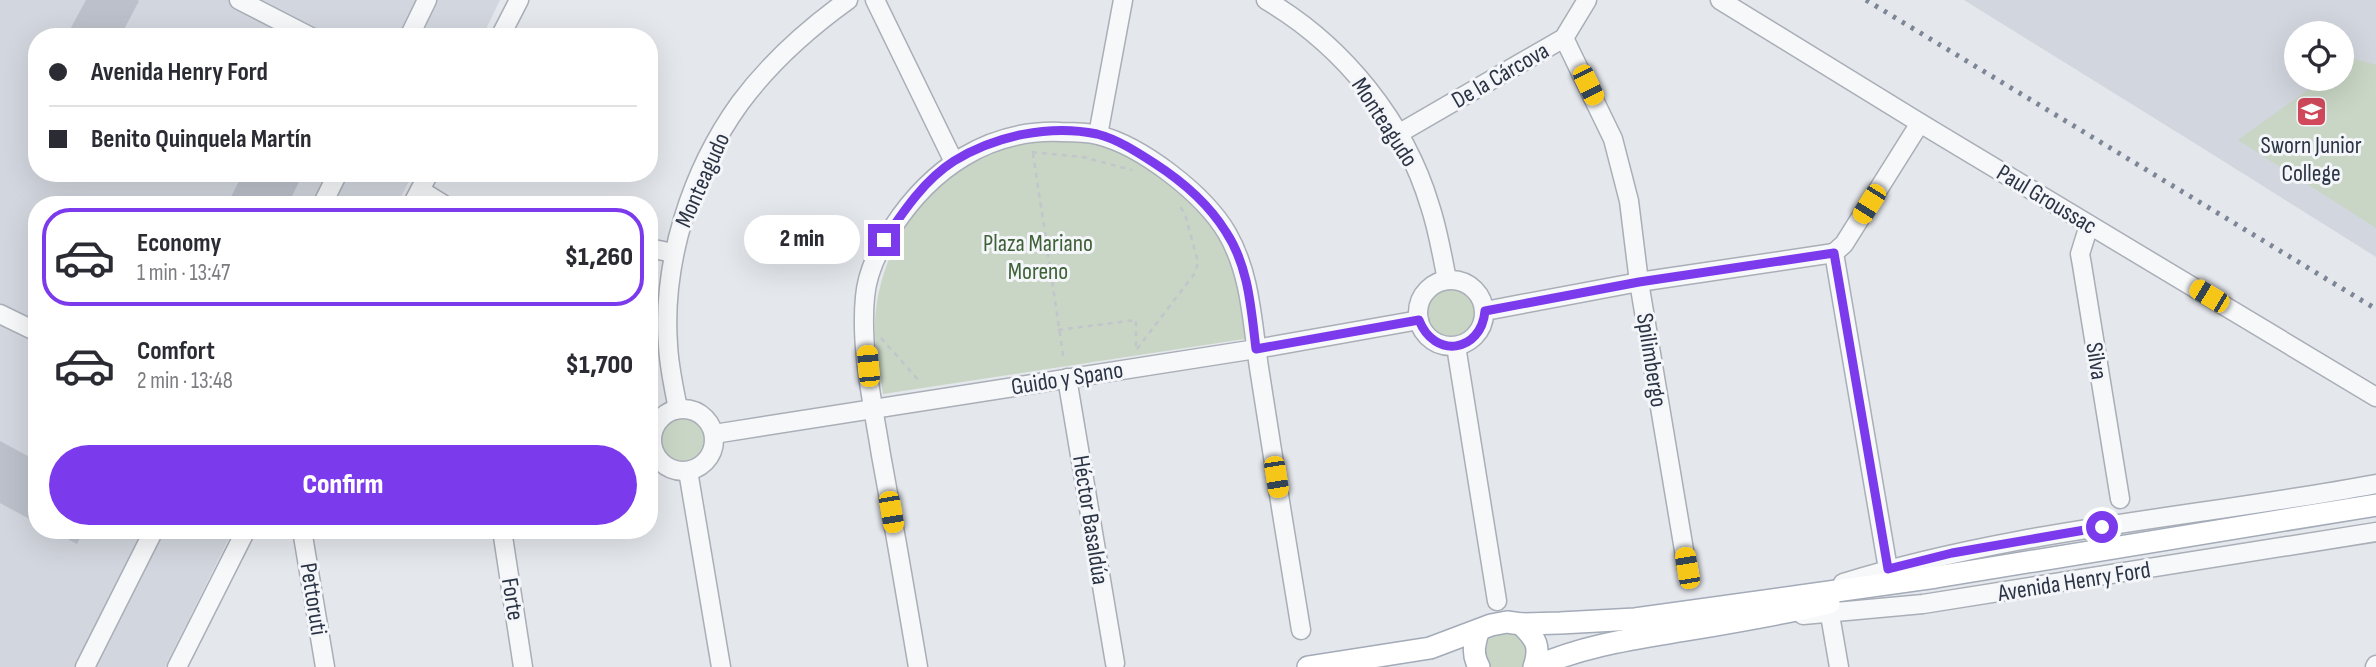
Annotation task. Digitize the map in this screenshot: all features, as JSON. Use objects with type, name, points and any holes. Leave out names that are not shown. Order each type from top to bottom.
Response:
[{"type":"main road","name":"Avenida Henry Ford","points":[[1308,667],[1430,648],[1507,622],[1521,624],[1635,619],[1936,576],[2376,505]]},
{"type":"main road","name":"Avenida Henry Ford","points":[[1535,667],[1600,645],[1634,637],[1771,617],[1936,576]]},
{"type":"main road","points":[[1521,624],[1534,638],[1538,652],[1535,667]]},
{"type":"main road","points":[[1478,632],[1473,647],[1479,667]]},
{"type":"street","points":[[239,0],[293,28]]},
{"type":"street","points":[[414,28],[428,0]]},
{"type":"street","points":[[505,28],[519,0]]},
{"type":"street","name":"Monteagudo","points":[[678,409],[667,343],[673,253],[693,190],[713,148],[752,87],[802,37],[848,0]]},
{"type":"street","points":[[875,0],[954,162]]},
{"type":"street","points":[[1098,135],[1123,0]]},
{"type":"street","name":"Monteagudo","points":[[1266,0],[1300,22],[1338,56],[1369,90],[1398,134],[1419,174],[1430,205],[1447,280]]},
{"type":"street","name":"De la Cárcova","points":[[1398,134],[1564,38],[1587,0]]},
{"type":"street","name":"Paul Groussac","points":[[1720,0],[2376,397]]},
{"type":"street","name":"Spilimbergo","points":[[1564,38],[1612,139],[1629,201],[1639,282],[1687,568]]},
{"type":"street","points":[[1485,311],[1639,282],[1834,253],[1844,244],[1920,123]]},
{"type":"street","points":[[918,667],[873,408],[865,297],[869,278],[884,240],[920,192],[954,162],[1004,139],[1030,132],[1098,135],[1141,155],[1174,176],[1197,196],[1227,232],[1248,286],[1301,631]]},
{"type":"street","name":"Silva","points":[[2089,225],[2080,254],[2120,499]]},
{"type":"street","points":[[658,250],[673,253]]},
{"type":"street","points":[[1834,253],[1888,569]]},
{"type":"street","points":[[1458,280],[1477,291],[1485,311],[1479,332],[1470,341],[1456,345],[1439,344],[1429,338],[1419,320],[1418,309],[1427,289],[1436,283],[1458,280]]},
{"type":"street","points":[[0,314],[28,328]]},
{"type":"street","name":"Guido y Spano","points":[[714,434],[1067,378],[1136,358],[1256,349],[1419,320]]},
{"type":"street","points":[[1456,345],[1497,601]]},
{"type":"street","name":"Héctor Basaldúa","points":[[1067,378],[1115,663]]},
{"type":"street","points":[[658,422],[668,412],[688,409],[705,417],[715,442],[709,458],[688,471],[669,468],[658,458]]},
{"type":"street","points":[[688,471],[721,667]]},
{"type":"street","name":"Avenida Henry Ford","points":[[1813,593],[1888,569],[1952,553],[2376,484]]},
{"type":"street","name":"Avenida Henry Ford","points":[[1771,617],[1830,615],[1969,598],[2376,532]]},
{"type":"street","points":[[85,667],[149,539]]},
{"type":"street","points":[[177,667],[241,539]]},
{"type":"street","name":"Pettoruti","points":[[304,539],[325,667]]},
{"type":"street","name":"Forte","points":[[503,539],[523,667]]},
{"type":"street","points":[[1830,615],[1839,667]]},
{"type":"path","points":[[1030,132],[1067,378]]},
{"type":"path","points":[[1021,154],[1032,152],[1083,157],[1133,170]]},
{"type":"path","points":[[1136,358],[1195,273],[1198,262],[1185,214],[1177,200]]},
{"type":"path","points":[[865,320],[935,399]]},
{"type":"path","points":[[1058,330],[1136,320],[1136,358]]},
{"type":"shaded area","points":[[0,0],[500,0],[486,28],[28,28],[28,182],[408,182],[402,196],[28,196],[28,539],[229,539],[165,667],[0,667]]},
{"type":"shaded area","points":[[1964,0],[2376,0],[2376,257],[2196,144]]},
{"type":"green space","points":[[2354,59],[2376,65],[2376,228],[2238,140],[2306,91],[2354,91]]},
{"type":"green space","name":"Plaza Mariano Moreno","points":[[1067,140],[1101,144],[1133,155],[1188,193],[1233,254],[1251,338],[883,394],[875,341],[876,309],[881,282],[890,256],[918,208],[958,171],[982,157],[1015,145]]},
{"type":"green space","points":[[1451,290],[1467,297],[1474,313],[1467,329],[1451,336],[1435,329],[1428,313],[1435,297]]},
{"type":"green space","points":[[683,417],[699,424],[706,440],[699,456],[683,463],[667,456],[660,440],[667,424]]},
{"type":"green space","points":[[1494,632],[1516,632],[1528,649],[1522,667],[1490,667],[1484,649]]},
{"type":"building","points":[[86,0],[139,1],[125,28],[71,28]]},
{"type":"building","points":[[238,182],[299,182],[292,196],[232,196]]},
{"type":"building","points":[[0,441],[28,456],[28,518],[0,503]]},
{"type":"railway","points":[[1866,0],[2376,309]]},
{"type":"place","name":"Sworn Junior College","points":[[2311,111]]},
{"type":"route","points":[[884,240],[912,201],[954,162],[1004,139],[1030,132],[1049,131],[1098,135],[1118,142],[1174,176],[1197,196],[1227,232],[1236,251],[1248,286],[1256,349],[1419,320],[1429,338],[1439,344],[1460,345],[1470,341],[1479,332],[1485,311],[1639,282],[1834,253],[1888,569],[1952,553],[2102,527]]}]
